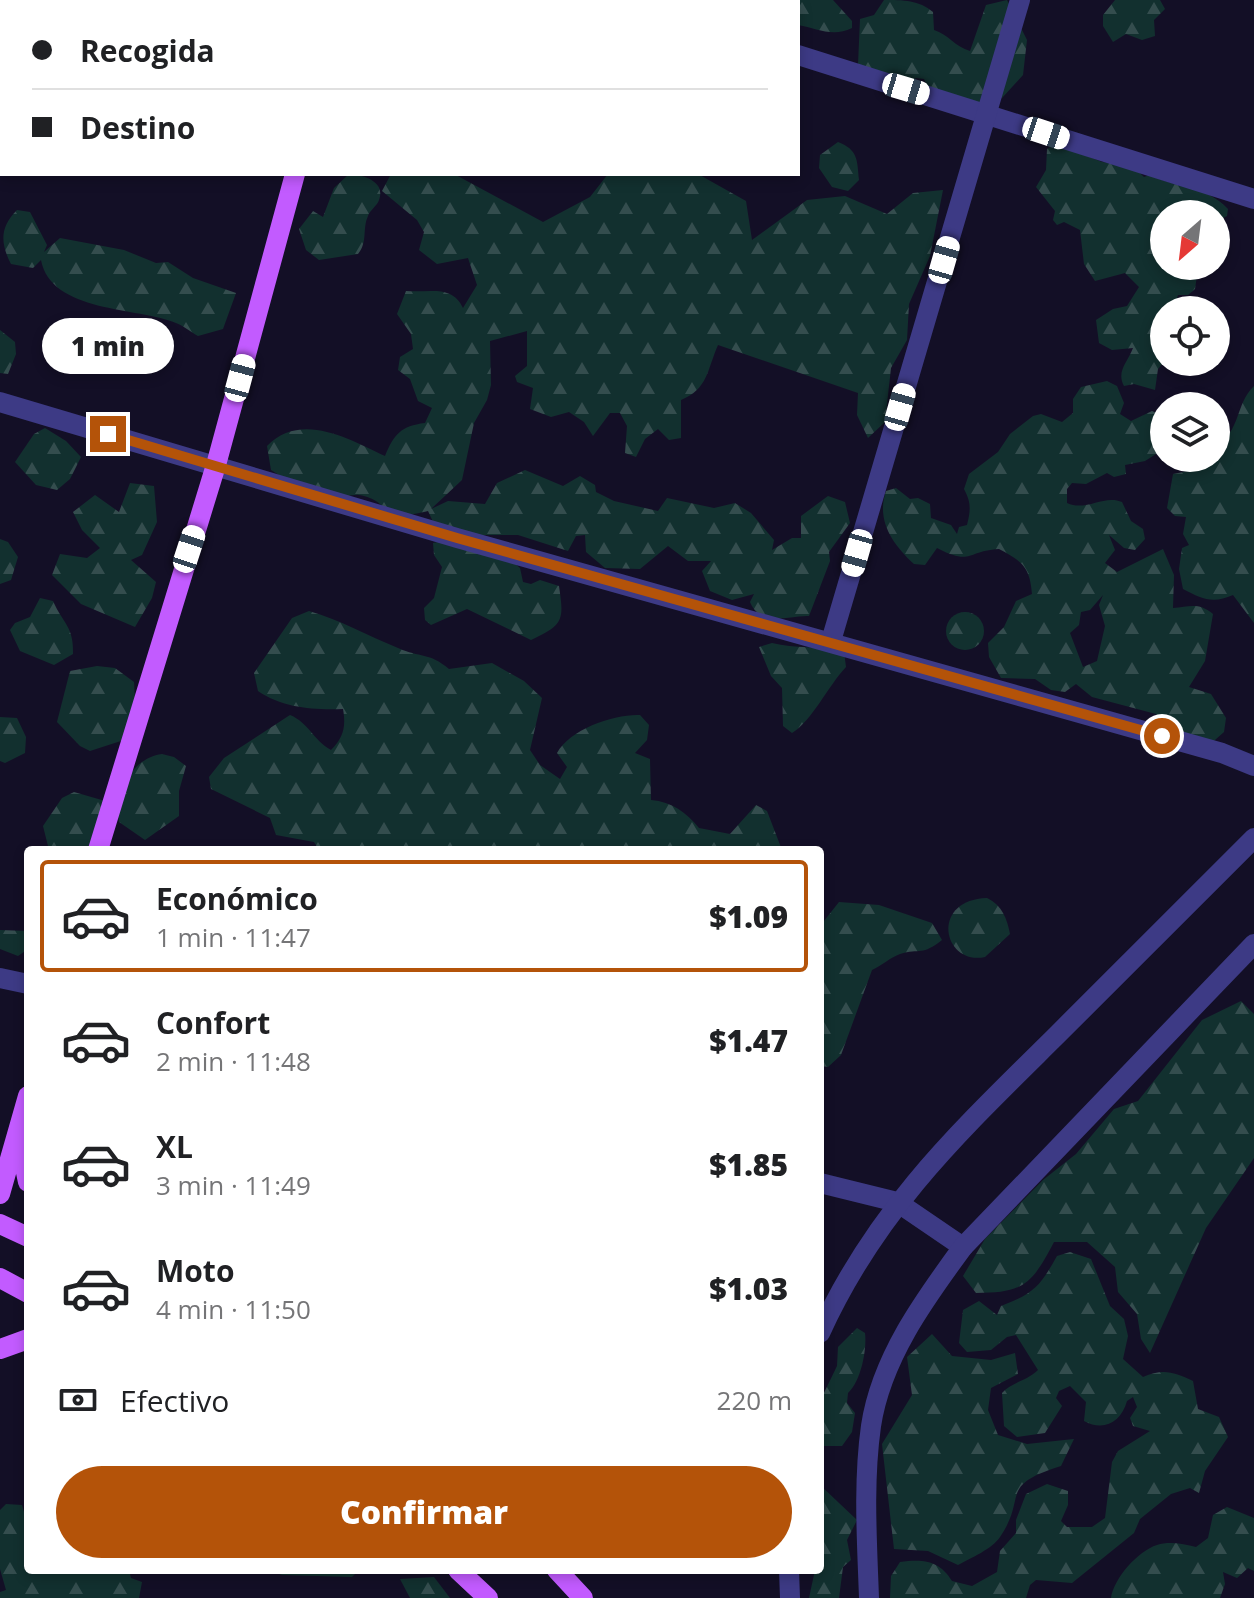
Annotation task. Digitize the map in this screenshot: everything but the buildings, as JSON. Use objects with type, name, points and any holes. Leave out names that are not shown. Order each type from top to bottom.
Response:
[{"type":"main road","points":[[99,846],[216,465],[294,176]]},
{"type":"main road","points":[[0,1194],[24,1109]]},
{"type":"main road","points":[[17,1133],[24,1164]]},
{"type":"main road","points":[[0,1224],[24,1235]]},
{"type":"main road","points":[[0,1278],[24,1291]]},
{"type":"main road","points":[[0,1349],[24,1340]]},
{"type":"main road","points":[[462,1574],[488,1598]]},
{"type":"main road","points":[[561,1574],[583,1598]]},
{"type":"street","points":[[831,641],[1020,0]]},
{"type":"street","points":[[800,56],[1254,199]]},
{"type":"street","points":[[0,402],[457,538],[1222,753],[1254,766]]},
{"type":"street","points":[[824,1325],[862,1251],[897,1202],[967,1124],[1254,838]]},
{"type":"street","points":[[869,1598],[866,1483],[872,1423],[890,1364],[924,1300],[963,1247],[1254,944]]},
{"type":"street","points":[[0,978],[24,983]]},
{"type":"street","points":[[824,1184],[897,1202],[963,1247]]},
{"type":"street","points":[[789,1574],[790,1598]]},
{"type":"green space","points":[[800,0],[833,0],[852,21],[852,28],[831,32],[800,25]]},
{"type":"green space","points":[[884,0],[910,2],[928,8],[933,12],[934,30],[970,51],[986,5],[1007,0],[1027,40],[1023,75],[1002,98],[981,105],[929,90],[924,79],[916,78],[907,85],[858,65],[860,19],[874,15]]},
{"type":"green space","points":[[1115,0],[1160,0],[1165,9],[1154,20],[1155,36],[1142,40],[1126,34],[1113,42],[1103,26],[1103,15]]},
{"type":"green space","points":[[838,142],[853,152],[857,161],[859,180],[848,191],[832,187],[819,168],[820,155]]},
{"type":"green space","points":[[1055,143],[1102,162],[1132,165],[1144,177],[1150,175],[1201,191],[1217,200],[1150,200],[1150,280],[1196,280],[1195,289],[1188,295],[1150,296],[1150,376],[1157,376],[1155,390],[1134,384],[1124,386],[1122,371],[1133,348],[1112,350],[1099,343],[1096,320],[1113,309],[1127,306],[1139,287],[1125,273],[1095,281],[1084,264],[1080,230],[1064,222],[1057,225],[1053,220],[1055,211],[1036,187],[1046,170],[1047,149]]},
{"type":"green space","points":[[347,176],[366,178],[379,188],[379,200],[368,216],[363,245],[358,254],[319,260],[306,250],[299,229],[313,211],[323,217],[334,188]]},
{"type":"green space","points":[[390,176],[458,176],[543,222],[590,197],[606,176],[702,176],[746,201],[752,240],[807,200],[845,196],[887,214],[913,193],[943,190],[930,256],[909,304],[907,340],[891,368],[885,422],[868,438],[857,415],[858,393],[718,345],[702,384],[681,400],[681,438],[669,440],[658,429],[645,439],[636,457],[625,453],[627,426],[620,413],[610,413],[593,436],[584,422],[569,412],[551,417],[530,409],[533,388],[517,382],[515,376],[527,366],[527,331],[490,341],[491,385],[487,400],[474,423],[462,480],[431,509],[448,501],[485,504],[497,483],[525,470],[563,486],[580,476],[595,485],[596,492],[614,501],[658,511],[667,498],[714,508],[735,503],[751,513],[774,540],[772,550],[792,538],[801,538],[801,516],[828,496],[845,502],[850,523],[829,552],[830,561],[809,616],[768,618],[755,610],[750,602],[754,594],[732,600],[710,591],[702,571],[711,561],[688,561],[668,546],[640,569],[605,568],[586,552],[585,535],[576,536],[568,551],[518,535],[466,535],[436,528],[428,511],[400,515],[359,495],[325,497],[301,488],[271,470],[267,446],[295,430],[310,429],[341,436],[385,456],[399,432],[425,423],[432,408],[418,401],[410,379],[398,370],[400,357],[413,349],[411,334],[397,314],[406,291],[446,293],[458,300],[463,308],[477,285],[468,258],[437,264],[419,250],[424,232],[417,220],[382,191]]},
{"type":"green space","points":[[17,210],[30,212],[47,245],[44,252],[60,238],[124,250],[156,263],[168,262],[193,278],[236,293],[223,329],[198,336],[179,324],[160,318],[78,299],[61,290],[48,277],[41,260],[33,268],[11,264],[4,236],[7,223]]},
{"type":"green space","points":[[0,330],[15,342],[16,354],[8,374],[0,373]]},
{"type":"green space","points":[[1107,381],[1117,386],[1124,403],[1120,414],[1131,421],[1150,412],[1150,458],[1125,465],[1126,474],[1114,477],[1107,473],[1086,484],[1072,483],[1067,489],[1067,503],[1081,506],[1108,500],[1122,502],[1131,521],[1143,529],[1145,539],[1135,550],[1124,548],[1109,535],[1115,550],[1105,563],[1117,572],[1163,549],[1174,575],[1173,608],[1198,607],[1213,614],[1205,661],[1189,687],[1211,694],[1226,718],[1224,732],[1207,747],[1162,732],[1156,714],[1092,697],[1076,684],[1065,692],[1051,690],[1035,679],[1001,678],[989,657],[988,643],[1004,627],[1016,601],[1032,594],[1027,571],[1014,557],[999,549],[963,557],[937,548],[925,565],[914,564],[888,531],[883,502],[886,491],[896,488],[910,499],[918,498],[930,504],[931,518],[951,525],[957,534],[959,527],[967,525],[970,510],[964,489],[969,474],[998,452],[1010,434],[1033,416],[1041,414],[1062,422],[1073,413],[1073,399],[1081,387]],"holes":[[[1103,595],[1099,605],[1105,626],[1097,661],[1083,667],[1070,633],[1079,625],[1081,612],[1090,610]]]},
{"type":"green space","points":[[1254,386],[1254,623],[1233,595],[1208,599],[1183,589],[1179,569],[1182,548],[1189,545],[1183,534],[1186,517],[1175,516],[1167,508],[1173,474],[1230,472],[1230,433]]},
{"type":"green space","points":[[45,428],[66,441],[81,457],[70,479],[57,490],[36,485],[15,462],[34,434]]},
{"type":"green space","points":[[130,483],[154,486],[157,522],[142,555],[131,560],[156,582],[152,598],[135,627],[81,604],[52,575],[60,554],[87,558],[100,548],[82,530],[73,512],[95,495],[119,512]]},
{"type":"green space","points":[[0,539],[8,542],[18,557],[11,580],[0,584]]},
{"type":"green space","points":[[443,541],[490,552],[495,559],[507,557],[520,568],[523,582],[531,584],[540,580],[559,586],[561,614],[556,625],[531,640],[467,609],[431,625],[425,620],[424,608],[434,598],[442,567],[434,555],[433,543]]},
{"type":"green space","points":[[40,598],[53,601],[72,637],[73,654],[54,665],[20,651],[10,630],[15,623],[30,617]]},
{"type":"green space","points":[[309,611],[430,658],[449,669],[492,663],[524,681],[542,698],[530,750],[540,765],[560,779],[567,767],[557,753],[563,744],[582,730],[606,720],[640,715],[649,725],[647,740],[635,753],[650,759],[651,800],[678,809],[699,828],[730,834],[756,805],[767,811],[780,846],[316,846],[314,842],[276,835],[270,818],[211,789],[209,777],[224,758],[290,715],[302,722],[331,750],[339,740],[344,726],[343,709],[299,707],[258,691],[254,673],[292,618]]},
{"type":"green space","points":[[965,612],[978,618],[984,631],[978,644],[965,650],[952,644],[946,631],[952,618]]},
{"type":"green space","points":[[772,643],[844,652],[846,667],[806,720],[792,733],[783,726],[782,688],[771,676],[759,647]]},
{"type":"green space","points":[[97,666],[115,668],[134,682],[136,718],[130,738],[90,751],[80,746],[57,722],[70,671]]},
{"type":"green space","points":[[0,717],[17,718],[26,737],[25,753],[5,763],[0,761]]},
{"type":"green space","points":[[162,754],[174,757],[186,766],[179,791],[179,816],[145,840],[119,822],[119,799],[134,769],[151,757]]},
{"type":"green space","points":[[74,792],[112,803],[100,846],[48,846],[43,826],[62,798]]},
{"type":"green space","points":[[987,898],[1003,913],[1010,934],[985,957],[971,957],[959,952],[952,943],[948,932],[950,920],[956,909],[969,901]]},
{"type":"green space","points":[[839,902],[879,905],[932,923],[942,940],[925,950],[897,955],[872,970],[841,1055],[828,1067],[824,1066],[824,921]]},
{"type":"green space","points":[[0,930],[24,931],[24,952],[18,956],[0,949]]},
{"type":"green space","points":[[1241,1001],[1254,1014],[1254,1158],[1206,1228],[1150,1353],[1141,1339],[1137,1314],[1118,1292],[1115,1267],[1087,1242],[1054,1242],[1039,1268],[1025,1283],[1005,1291],[976,1293],[963,1276],[985,1239],[1043,1180],[1076,1154],[1114,1109],[1138,1101],[1202,1020]]},
{"type":"green space","points":[[1070,1252],[1091,1259],[1110,1306],[1124,1319],[1128,1336],[1123,1359],[1143,1377],[1168,1372],[1193,1381],[1198,1409],[1219,1417],[1228,1437],[1205,1471],[1199,1493],[1190,1488],[1171,1494],[1140,1519],[1134,1533],[1072,1583],[1036,1580],[1030,1585],[1026,1598],[890,1598],[891,1576],[900,1562],[930,1562],[942,1569],[952,1581],[972,1586],[997,1572],[1000,1551],[1016,1533],[1016,1520],[1026,1494],[1047,1484],[1068,1491],[1068,1505],[1061,1521],[1067,1527],[1092,1527],[1105,1518],[1112,1462],[1118,1451],[1150,1431],[1133,1426],[1130,1418],[1137,1407],[1133,1397],[1127,1401],[1121,1415],[1111,1423],[1091,1424],[1084,1421],[1086,1402],[1070,1386],[1059,1391],[1056,1398],[1062,1406],[1045,1433],[1017,1437],[1004,1426],[1002,1393],[1038,1370],[1016,1335],[1007,1337],[991,1350],[967,1352],[959,1343],[963,1310],[979,1301],[997,1315],[1001,1306],[1035,1287],[1057,1256]]},
{"type":"green space","points":[[857,1328],[865,1333],[860,1373],[848,1393],[847,1403],[855,1413],[852,1432],[842,1446],[824,1446],[824,1393],[837,1366],[838,1347]]},
{"type":"green space","points":[[932,1334],[952,1356],[991,1360],[1015,1353],[1018,1374],[991,1388],[988,1410],[998,1435],[1027,1444],[1074,1439],[1061,1466],[1041,1473],[1021,1486],[1000,1537],[981,1553],[958,1565],[928,1551],[894,1549],[882,1444],[912,1395],[907,1357]]},
{"type":"green space","points":[[824,1489],[857,1520],[847,1540],[851,1560],[843,1567],[839,1598],[809,1598],[814,1574],[824,1574]]},
{"type":"green space","points":[[6,1504],[22,1505],[24,1574],[130,1574],[131,1578],[142,1582],[139,1598],[0,1598],[0,1592],[6,1590],[0,1569],[0,1510]]},
{"type":"green space","points":[[1227,1507],[1254,1518],[1254,1571],[1248,1568],[1237,1578],[1223,1572],[1225,1584],[1220,1598],[1111,1598],[1122,1574],[1142,1553],[1167,1543],[1196,1547],[1208,1538],[1213,1515]]},
{"type":"green space","points":[[279,1574],[355,1574],[352,1577]]},
{"type":"green space","points":[[434,1577],[450,1598],[410,1598],[400,1579]]},
{"type":"route","points":[[108,434],[457,538],[1162,736]]}]
